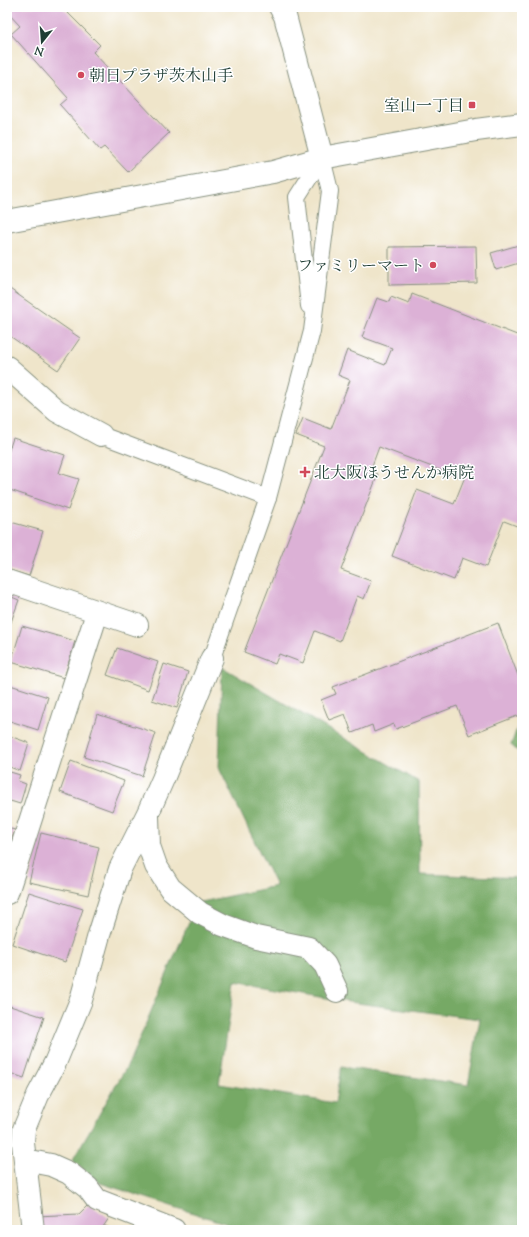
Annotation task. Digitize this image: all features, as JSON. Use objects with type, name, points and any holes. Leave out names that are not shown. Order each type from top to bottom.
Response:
[{"type":"street","points":[[280,7],[285,16],[322,158]]},
{"type":"street","points":[[7,221],[273,172],[322,158],[476,130],[522,124]]},
{"type":"street","points":[[9,376],[57,411],[101,435]]},
{"type":"street","points":[[7,581],[97,613],[137,625]]},
{"type":"street","points":[[8,888],[97,613]]},
{"type":"street","points":[[32,1230],[23,1143],[24,1129],[38,1094],[55,1063],[81,1000],[99,934],[120,869],[163,779],[212,658]]},
{"type":"street","points":[[148,813],[149,846],[156,866],[170,888],[200,913],[223,925],[256,937],[309,948],[325,965],[337,991]]},
{"type":"street","points":[[25,1160],[51,1165],[69,1173],[88,1188],[97,1200],[174,1230]]},
{"type":"lane","points":[[312,331],[297,197],[322,158]]},
{"type":"lane","points":[[212,658],[268,498],[312,331],[330,191],[322,158]]},
{"type":"lane","points":[[101,435],[268,498]]},
{"type":"green space","points":[[222,667],[419,782],[420,874],[522,878],[522,1230],[246,1230],[100,1183],[72,1161],[130,1061],[197,903],[276,886],[219,768]],"holes":[[[235,982],[349,1002],[480,1019],[468,1085],[341,1067],[335,1103],[219,1084]]]},
{"type":"green space","points":[[522,715],[522,755],[511,745]]},
{"type":"building","name":"朝日プラザ茨木山手","points":[[7,7],[62,7],[100,45],[93,52],[169,133],[128,172],[104,147],[100,150],[60,105],[68,98],[11,34],[20,26],[7,12]]},
{"type":"building","points":[[522,244],[522,262],[496,270],[491,253]]},
{"type":"building","name":"ファミリーマート","points":[[476,246],[477,283],[389,285],[389,247]]},
{"type":"building","points":[[7,287],[80,338],[58,370],[7,334]]},
{"type":"building","points":[[412,294],[522,337],[522,528],[504,521],[486,567],[462,558],[454,580],[392,556],[417,490],[454,504],[464,479],[379,447],[370,471],[378,474],[341,570],[371,581],[364,599],[357,596],[340,641],[315,631],[303,663],[279,654],[275,664],[244,652],[324,446],[296,435],[303,418],[331,429],[350,380],[338,375],[347,350],[385,365],[392,348],[362,337],[377,298],[389,302],[391,297],[409,304]]},
{"type":"building","points":[[13,438],[65,455],[59,473],[79,479],[68,510],[7,489],[7,456]]},
{"type":"building","points":[[7,521],[43,531],[29,576],[7,569]]},
{"type":"building","points":[[7,595],[19,600],[7,633]]},
{"type":"building","points":[[498,623],[522,686],[522,714],[469,735],[457,706],[396,729],[394,724],[374,732],[372,725],[352,733],[345,714],[329,720],[321,700],[336,694],[333,687]]},
{"type":"building","points":[[22,626],[75,641],[64,678],[11,662]]},
{"type":"building","points":[[117,648],[158,662],[148,690],[107,675]]},
{"type":"building","points":[[164,664],[188,672],[177,708],[152,700]]},
{"type":"building","points":[[7,684],[48,697],[38,730],[7,720]]},
{"type":"building","points":[[97,714],[156,733],[142,776],[84,757]]},
{"type":"building","points":[[7,735],[29,743],[20,771],[7,766]]},
{"type":"building","points":[[71,761],[124,781],[112,811],[60,792]]},
{"type":"building","points":[[7,771],[20,775],[18,781],[26,784],[20,804],[7,800]]},
{"type":"building","points":[[7,828],[15,830],[7,854]]},
{"type":"building","points":[[41,833],[99,847],[88,895],[29,882]]},
{"type":"building","points":[[29,892],[83,909],[65,962],[12,944]]},
{"type":"building","points":[[7,1005],[44,1017],[24,1078],[7,1072]]},
{"type":"building","points":[[89,1204],[109,1218],[101,1230],[39,1230],[37,1216],[79,1214]]},
{"type":"building","points":[[105,1226],[116,1230],[104,1230]]},
{"type":"place","name":"朝日プラザ茨木山手","points":[[81,75]]},
{"type":"place","name":"室山一丁目","points":[[472,105]]},
{"type":"place","name":"ファミリーマート","points":[[433,265]]},
{"type":"place","name":"北大阪ほうせんか病院","points":[[305,472]]}]
